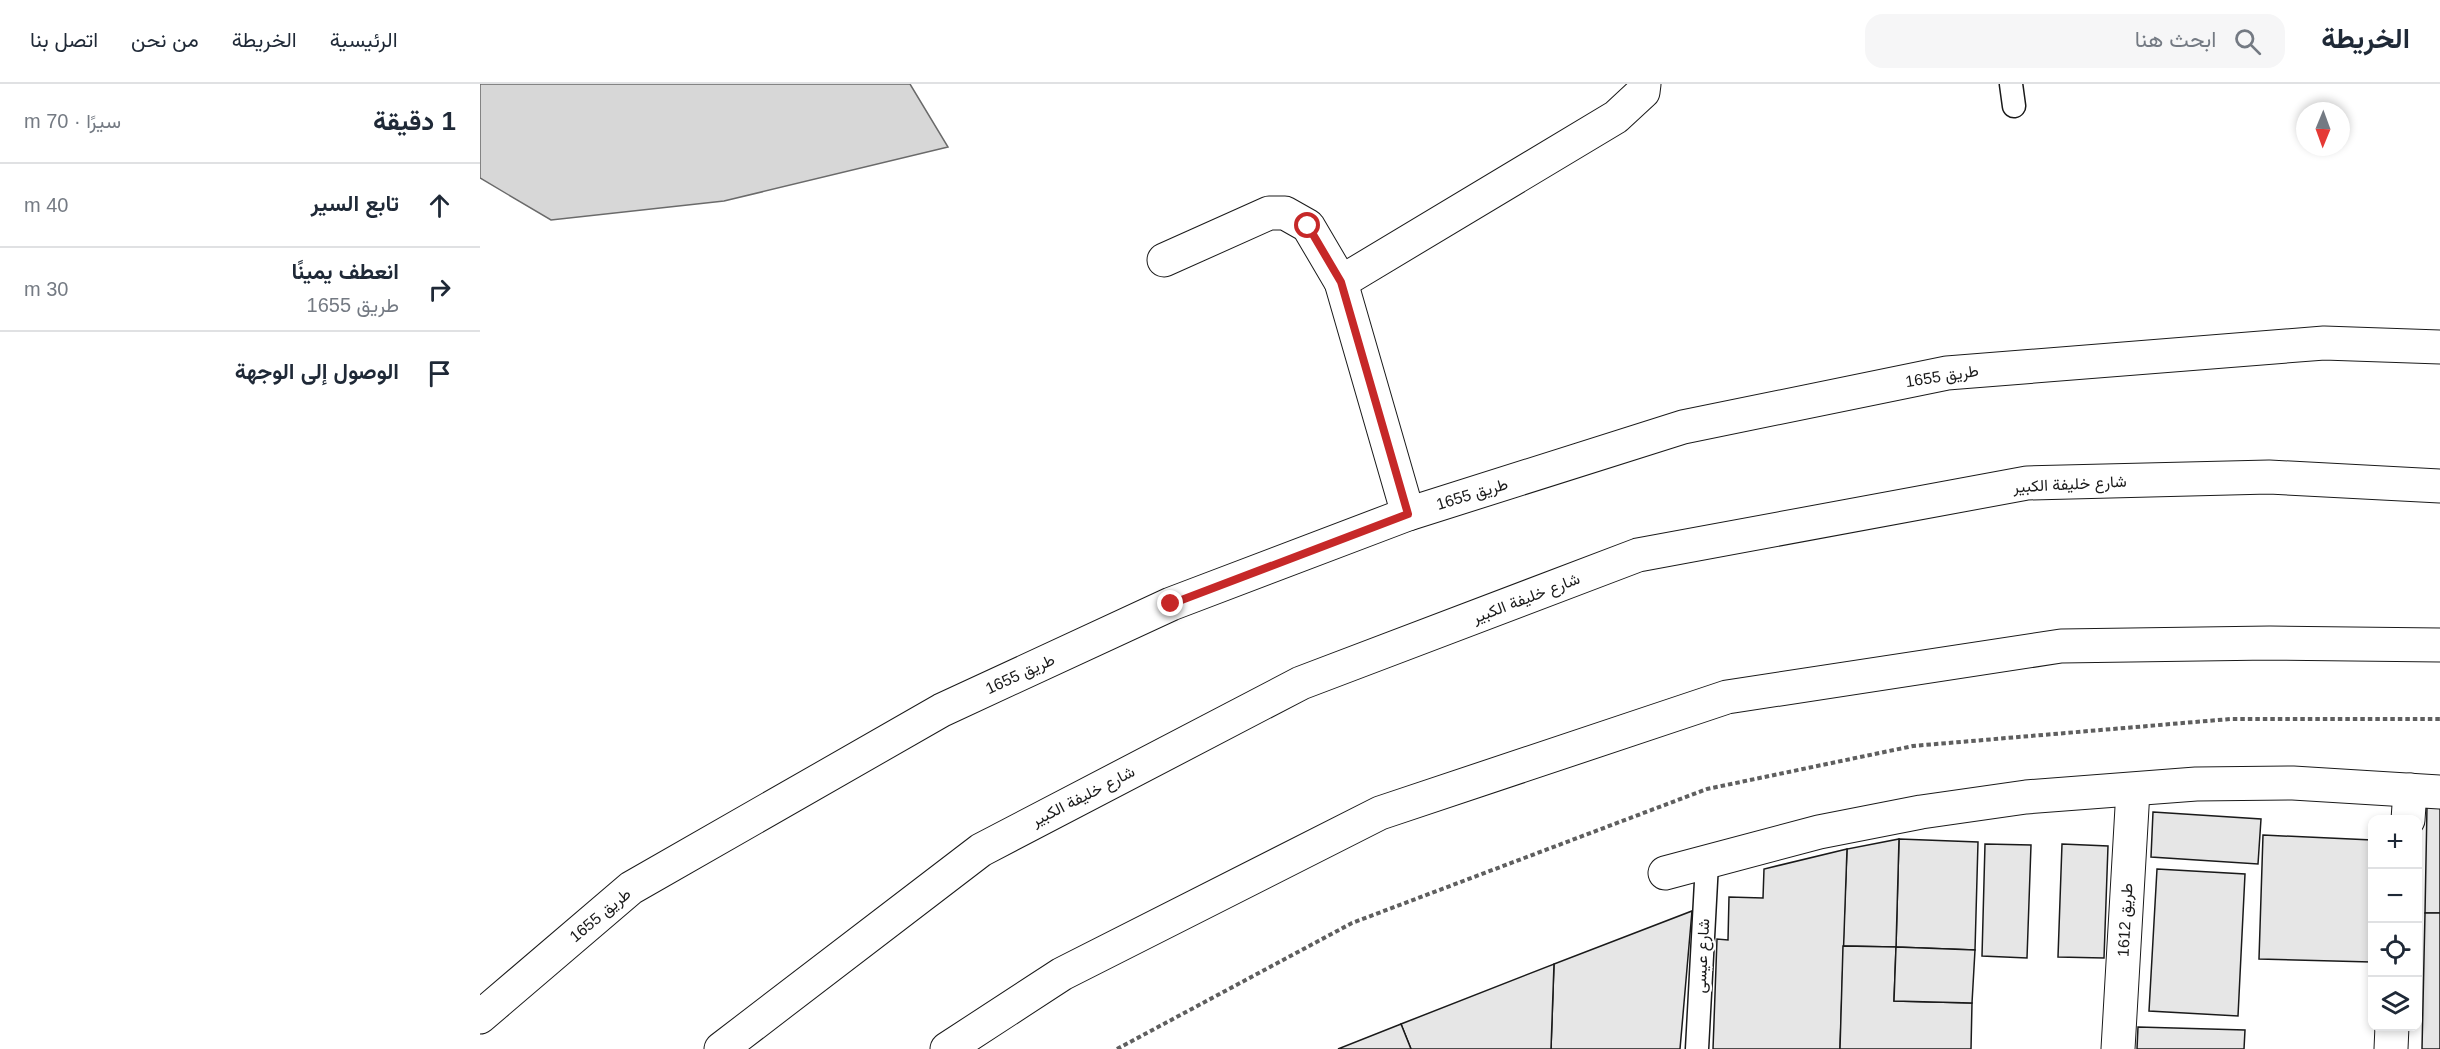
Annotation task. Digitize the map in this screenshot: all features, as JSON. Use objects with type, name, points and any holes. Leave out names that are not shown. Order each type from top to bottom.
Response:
[{"type":"street","points":[[1341,282],[1616,117],[1643,92],[1644,84]]},
{"type":"street","points":[[1164,260],[1269,213],[1285,213],[1308,226],[1341,282],[1408,514]]},
{"type":"street","name":"طريق 1655","points":[[480,1017],[631,888],[942,710],[1171,604],[1408,514],[1683,428],[1947,373],[2324,343],[2440,347]]},
{"type":"street","name":"شارع خليفة الكبير","points":[[722,1049],[981,850],[1301,683],[1638,555],[2027,483],[2269,477],[2440,486]]},
{"type":"street","points":[[947,1049],[1062,974],[1380,813],[1727,697],[2061,646],[2270,643],[2440,645]]},
{"type":"street","points":[[1665,873],[1819,832],[1921,812],[2026,796],[2196,784],[2282,783],[2420,800]]},
{"type":"street","name":"طريق 1612","points":[[2118,1049],[2133,790]]},
{"type":"street","points":[[2391,1049],[2392,1031]]},
{"type":"lane","points":[[2011,84],[2014,106]]},
{"type":"lane","name":"شارع عيسى","points":[[1697,1049],[1707,863]]},
{"type":"shaded area","points":[[480,84],[910,84],[948,147],[724,201],[551,220],[480,178]]},
{"type":"building","points":[[2427,806],[2440,808],[2440,913],[2425,913]]},
{"type":"building","points":[[2153,812],[2261,819],[2258,864],[2151,857]]},
{"type":"building","points":[[2263,835],[2368,840],[2368,962],[2259,959]]},
{"type":"building","points":[[1899,839],[1978,842],[1975,950],[1896,947]]},
{"type":"building","points":[[1899,839],[1896,947],[1843,946],[1847,849]]},
{"type":"building","points":[[1985,844],[2031,845],[2027,958],[1982,956]]},
{"type":"building","points":[[2062,844],[2108,846],[2104,958],[2058,957]]},
{"type":"building","points":[[1847,849],[1840,1049],[1713,1049],[1717,939],[1728,940],[1729,897],[1763,898],[1764,869]]},
{"type":"building","points":[[2157,869],[2245,874],[2238,1016],[2149,1011]]},
{"type":"building","points":[[1692,911],[1680,1049],[1551,1049],[1554,964]]},
{"type":"building","points":[[2425,913],[2440,913],[2440,1049],[2422,1049]]},
{"type":"building","points":[[1843,946],[1896,947],[1894,1001],[1972,1003],[1971,1049],[1840,1049]]},
{"type":"building","points":[[1896,947],[1975,950],[1972,1003],[1894,1001]]},
{"type":"building","points":[[1554,964],[1551,1049],[1411,1049],[1401,1024]]},
{"type":"building","points":[[1401,1024],[1411,1049],[1338,1049]]},
{"type":"building","points":[[2138,1027],[2245,1030],[2244,1049],[2137,1049]]},
{"type":"route","points":[[1171,604],[1408,514],[1341,282],[1308,226]]}]
